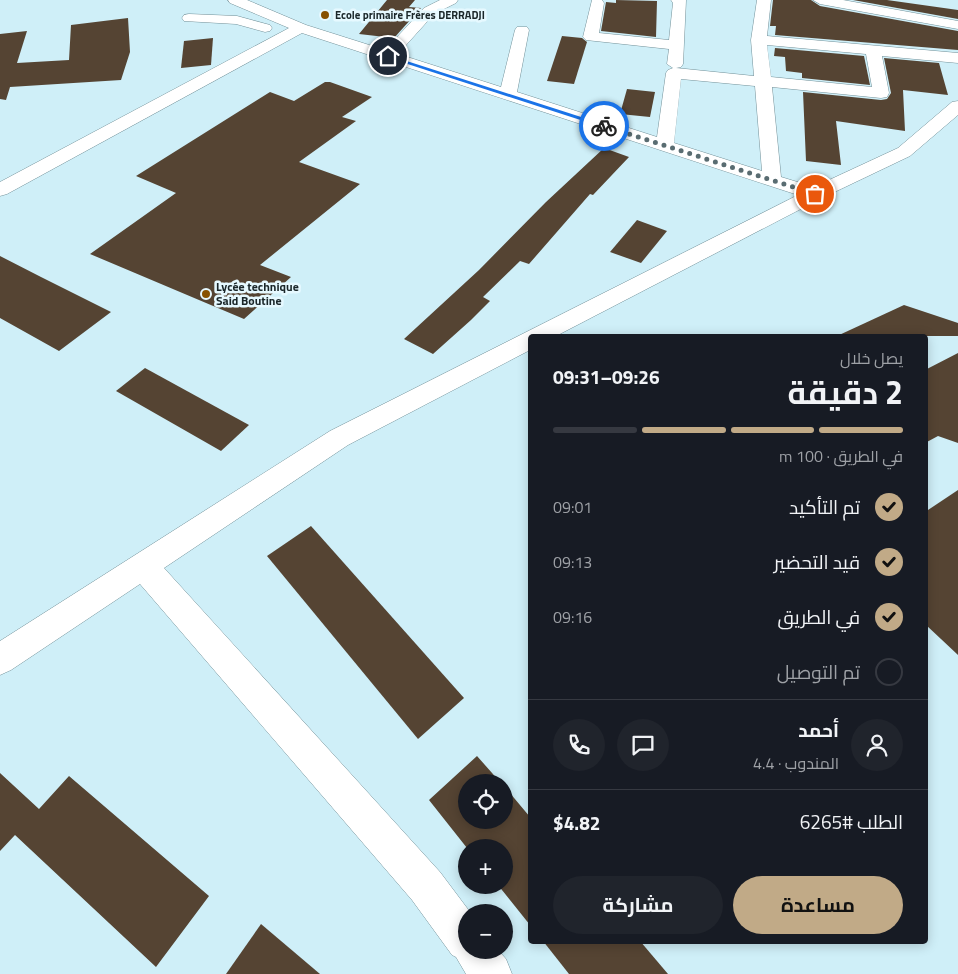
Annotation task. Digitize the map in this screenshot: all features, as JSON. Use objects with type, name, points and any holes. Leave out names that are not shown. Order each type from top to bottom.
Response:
[{"type":"street","points":[[235,0],[295,32]]},
{"type":"street","points":[[388,56],[429,11],[452,0]]},
{"type":"street","points":[[666,146],[680,2],[678,0]]},
{"type":"street","points":[[764,0],[759,40],[772,180]]},
{"type":"street","points":[[820,0],[958,25]]},
{"type":"street","points":[[597,3],[591,37],[676,45]]},
{"type":"street","points":[[189,18],[237,20],[295,32],[388,56],[815,194]]},
{"type":"street","points":[[508,95],[522,30]]},
{"type":"street","points":[[0,190],[295,32]]},
{"type":"street","points":[[759,40],[958,58]]},
{"type":"street","points":[[674,73],[881,93],[873,51]]},
{"type":"street","points":[[542,334],[815,194],[904,152],[958,106]]},
{"type":"street","points":[[0,659],[339,438],[528,341]]},
{"type":"street","points":[[143,566],[426,886],[458,929]]},
{"type":"street","points":[[480,959],[491,974]]},
{"type":"building","points":[[387,0],[415,0],[409,7],[421,8],[394,38],[359,34]]},
{"type":"building","points":[[616,0],[657,1],[656,37],[601,31],[606,2],[616,3]]},
{"type":"building","points":[[773,0],[811,0],[820,6],[958,31],[958,50],[775,35],[776,26],[770,26]]},
{"type":"building","points":[[853,0],[887,0],[958,10],[958,19]]},
{"type":"building","points":[[128,18],[130,52],[121,80],[10,87],[6,100],[0,99],[0,34],[27,31],[17,63],[69,60],[71,25]]},
{"type":"building","points":[[562,36],[582,38],[587,42],[574,84],[547,81]]},
{"type":"building","points":[[213,38],[211,65],[181,68],[184,41]]},
{"type":"building","points":[[775,48],[864,56],[870,85],[802,78],[802,73],[786,71],[785,57],[774,56]]},
{"type":"building","points":[[884,58],[939,63],[948,95],[903,90],[905,131],[836,121],[841,165],[806,161],[803,92],[887,99],[891,93]]},
{"type":"building","points":[[325,82],[330,82],[372,97],[342,117],[356,121],[299,162],[360,184],[260,265],[291,277],[244,319],[90,254],[176,193],[136,176],[270,92],[294,101]]},
{"type":"building","points":[[627,89],[655,92],[650,117],[620,114]]},
{"type":"building","points":[[604,148],[629,157],[593,195],[590,194],[529,264],[520,261],[483,297],[490,301],[471,320],[433,354],[404,339],[479,270],[546,202]]},
{"type":"building","points":[[637,220],[667,231],[641,263],[610,252]]},
{"type":"building","points":[[0,256],[111,312],[59,351],[0,318]]},
{"type":"building","points":[[904,305],[958,323],[958,336],[841,334]]},
{"type":"building","points":[[958,353],[958,443],[938,436],[928,441],[928,368]]},
{"type":"building","points":[[145,368],[249,425],[221,451],[116,391]]},
{"type":"building","points":[[958,490],[958,655],[928,627],[928,510]]},
{"type":"building","points":[[311,526],[464,698],[418,739],[267,556]]},
{"type":"building","points":[[477,756],[493,774],[458,774],[458,829],[513,829],[513,797],[528,815],[528,922],[505,894],[513,894],[513,839],[460,839],[429,800]]},
{"type":"building","points":[[0,773],[39,809],[69,776],[209,896],[156,967],[15,835],[0,851]]},
{"type":"building","points":[[261,924],[320,974],[226,974]]},
{"type":"building","points":[[545,944],[643,944],[668,974],[569,974]]},
{"type":"way so far","points":[[604,126],[815,194]]},
{"type":"place","name":"Ecole primaire Frères DERRADJI","points":[[325,15]]},
{"type":"place","name":"Lycée technique Said Boutine","points":[[206,294]]},
{"type":"route","points":[[388,56],[604,126]]}]
